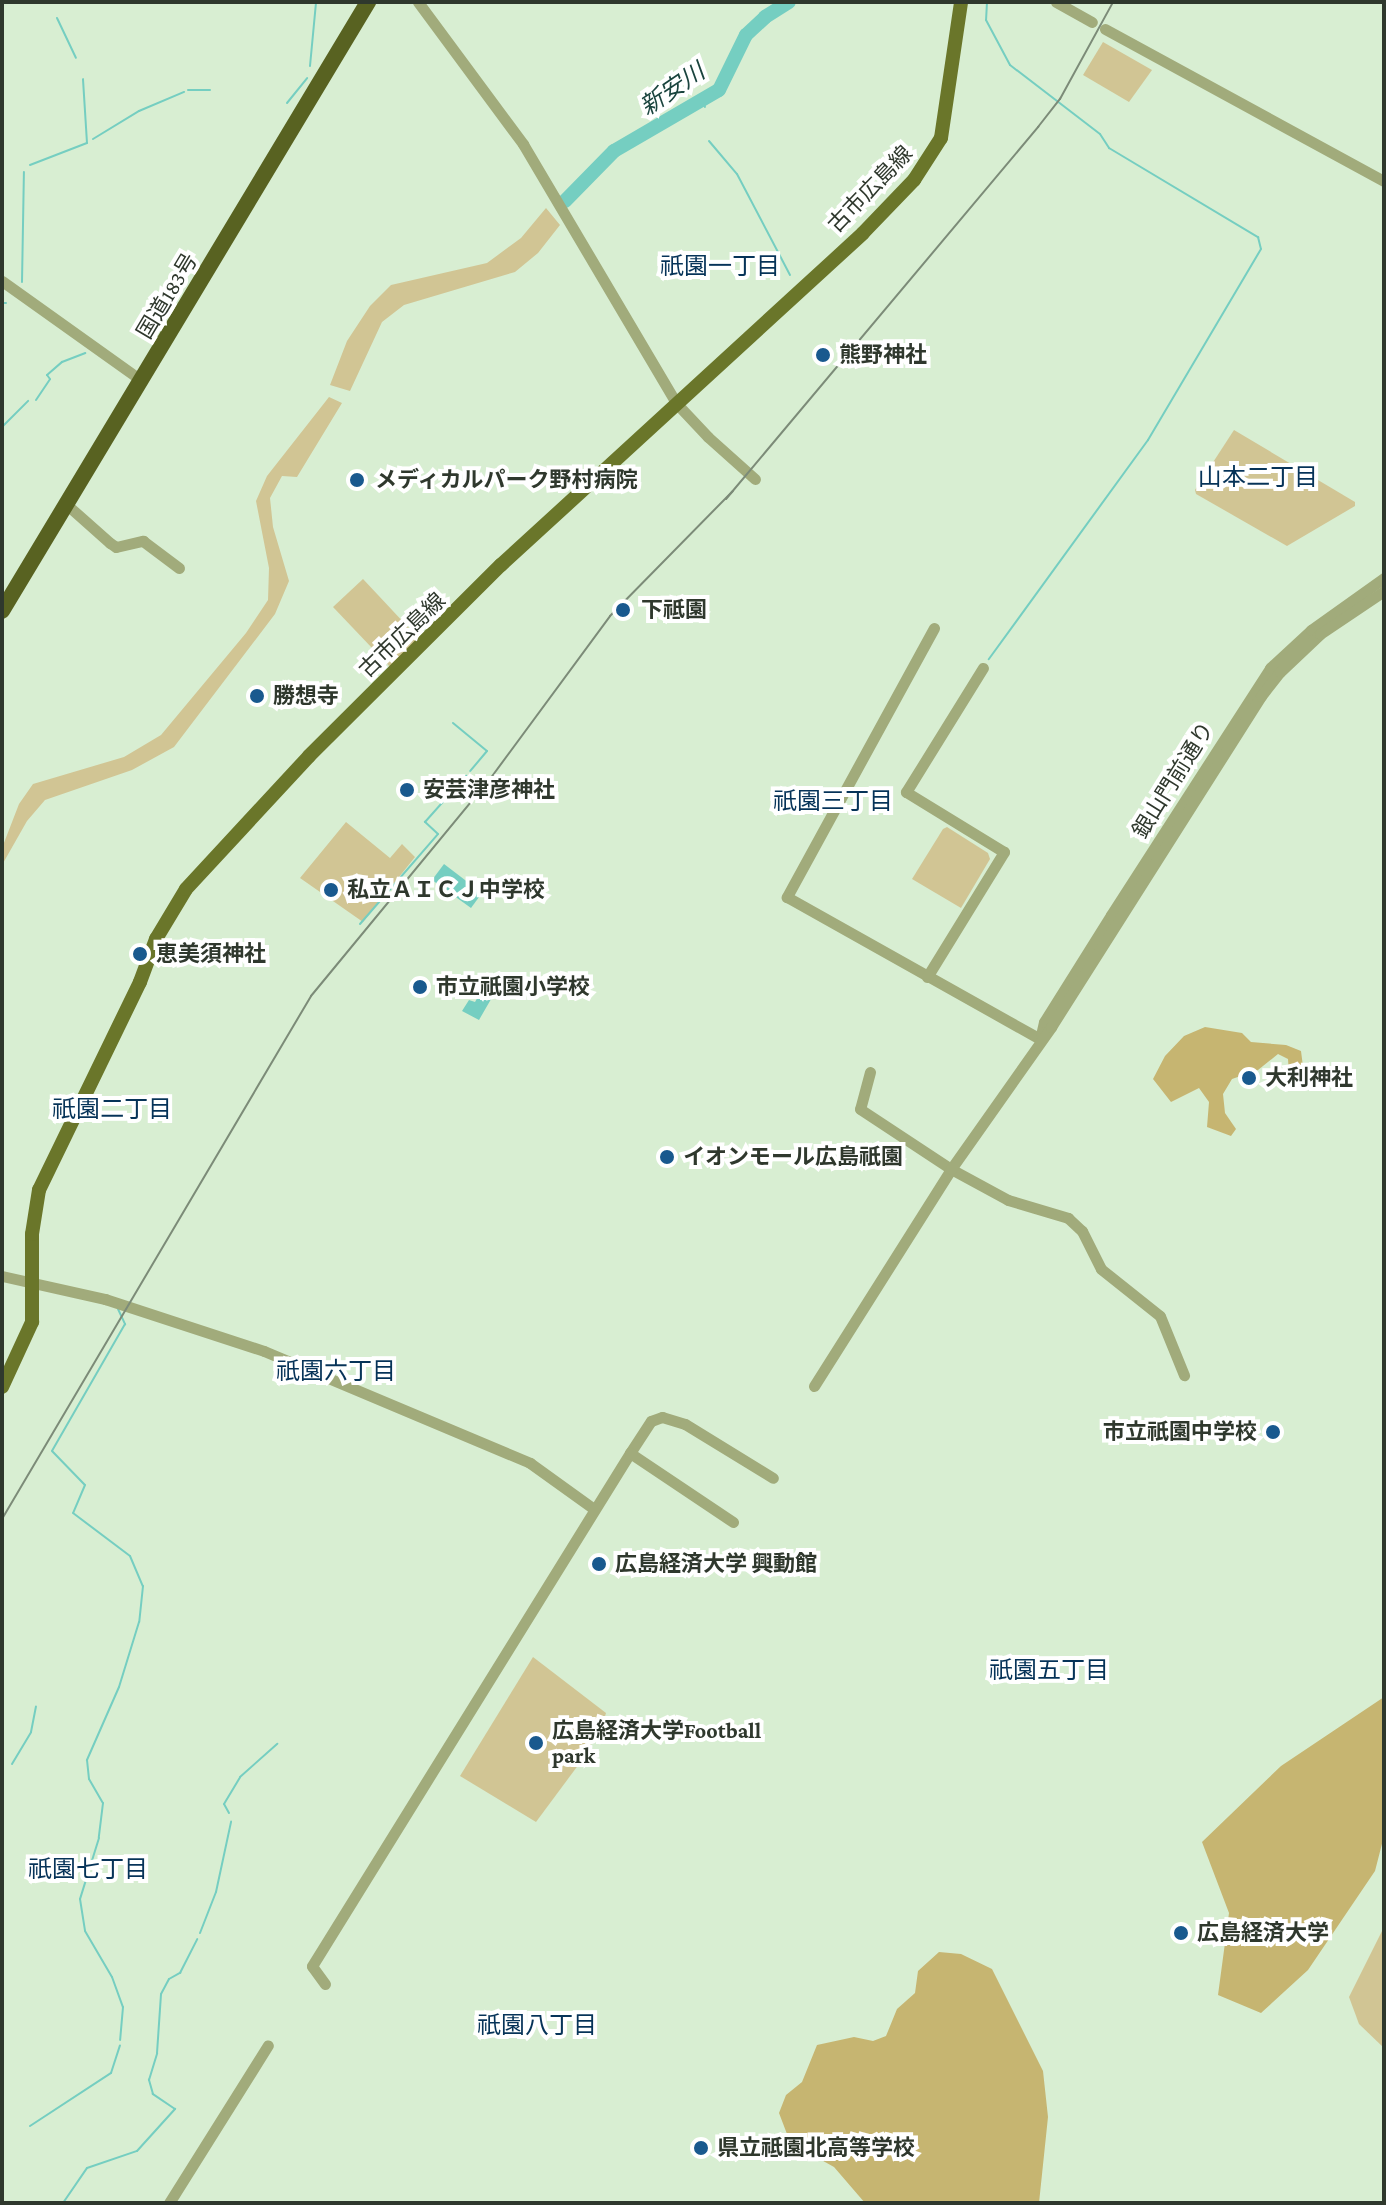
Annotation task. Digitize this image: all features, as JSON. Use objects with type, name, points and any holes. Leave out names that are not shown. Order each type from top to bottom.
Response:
[{"type":"highway","name":"国道183号","points":[[2,611],[368,2]]},
{"type":"main road","name":"古市広島線","points":[[2,1387],[32,1322],[32,1234],[39,1190],[140,982],[156,939],[186,889],[357,708],[501,565],[863,233],[933,155],[945,120],[961,2]]},
{"type":"street","points":[[418,2],[523,144],[677,404],[755,479]]},
{"type":"street","points":[[1056,2],[1092,22]]},
{"type":"street","points":[[1105,29],[1384,181]]},
{"type":"street","points":[[2,281],[142,381]]},
{"type":"street","points":[[66,504],[107,542],[116,547],[143,541],[179,568]]},
{"type":"street","name":"銀山門前通り","points":[[1040,1039],[1053,1009],[1254,690],[1293,644],[1384,578]]},
{"type":"street","name":"銀山門前通り","points":[[814,1386],[951,1169],[1060,1013],[1261,696],[1280,672],[1320,634],[1384,591]]},
{"type":"street","points":[[934,628],[787,897],[1040,1039]]},
{"type":"street","points":[[927,977],[1004,852],[906,792],[983,668]]},
{"type":"street","points":[[870,1072],[860,1109],[951,1169],[1008,1200],[1068,1218],[1082,1231],[1101,1269],[1160,1316],[1184,1375]]},
{"type":"street","points":[[2,1276],[105,1299],[264,1351],[530,1463],[594,1509]]},
{"type":"street","points":[[325,1984],[312,1966],[651,1421],[673,1419],[773,1478]]},
{"type":"street","points":[[630,1453],[733,1522]]},
{"type":"street","points":[[169,2203],[268,2045]]},
{"type":"shaded area","points":[[1103,42],[1152,70],[1129,102],[1083,75]]},
{"type":"shaded area","points":[[546,208],[560,225],[538,253],[515,272],[404,305],[382,322],[350,391],[330,385],[347,341],[370,306],[391,285],[487,263],[521,238]]},
{"type":"shaded area","points":[[329,397],[342,403],[297,477],[282,476],[270,498],[273,527],[289,581],[275,614],[174,747],[132,770],[45,800],[27,821],[2,865],[2,848],[19,804],[33,784],[124,757],[161,735],[246,633],[268,600],[269,568],[256,501],[267,476]]},
{"type":"shaded area","points":[[1234,430],[1355,502],[1355,506],[1287,546],[1196,494],[1195,490]]},
{"type":"shaded area","points":[[363,579],[422,642],[392,669],[333,607]]},
{"type":"shaded area","points":[[346,822],[390,858],[402,844],[415,857],[363,922],[300,878]]},
{"type":"shaded area","points":[[947,827],[988,853],[990,859],[961,908],[912,879]]},
{"type":"shaded area","points":[[1205,1027],[1242,1033],[1251,1042],[1286,1045],[1301,1051],[1305,1082],[1299,1088],[1290,1089],[1288,1059],[1278,1054],[1258,1070],[1232,1079],[1223,1094],[1225,1113],[1236,1129],[1231,1136],[1207,1127],[1209,1102],[1199,1088],[1171,1102],[1153,1079],[1165,1056],[1184,1036]]},
{"type":"shaded area","name":"広島経済大学Football park","points":[[533,1657],[606,1713],[582,1760],[536,1822],[460,1776]]},
{"type":"shaded area","points":[[1384,1697],[1384,1836],[1375,1871],[1308,1970],[1261,2013],[1218,1995],[1229,1913],[1202,1842],[1281,1766]]},
{"type":"shaded area","points":[[1384,1927],[1384,2048],[1359,2024],[1349,1997]]},
{"type":"shaded area","points":[[939,1952],[961,1954],[992,1969],[1043,2071],[1048,2117],[1039,2203],[865,2203],[834,2167],[807,2152],[787,2134],[779,2113],[786,2095],[802,2082],[817,2045],[854,2037],[873,2041],[886,2036],[897,2009],[915,1993],[918,1971]]},
{"type":"water","points":[[444,864],[482,893],[471,908],[432,880]]},
{"type":"water","points":[[483,988],[494,994],[479,1020],[462,1011],[469,1000],[475,1002]]},
{"type":"waterway","points":[[310,66],[316,2]]},
{"type":"waterway","name":"新安川","points":[[565,201],[614,151],[719,90],[746,35],[765,17],[789,2]]},
{"type":"waterway","points":[[987,2],[986,20],[1010,65],[1100,134],[1109,148],[1258,237],[1261,249],[1148,440],[989,659]]},
{"type":"waterway","points":[[57,18],[76,58]]},
{"type":"waterway","points":[[287,103],[307,78]]},
{"type":"waterway","points":[[30,165],[87,143],[83,79]]},
{"type":"waterway","points":[[188,90],[210,90]]},
{"type":"waterway","points":[[93,139],[139,111],[184,92]]},
{"type":"waterway","points":[[704,101],[705,107]]},
{"type":"waterway","points":[[709,141],[737,174],[790,275]]},
{"type":"waterway","points":[[22,282],[24,172]]},
{"type":"waterway","points":[[36,400],[50,379],[47,375],[62,362],[85,353]]},
{"type":"waterway","points":[[2,427],[28,401]]},
{"type":"waterway","points":[[453,723],[487,751],[470,771]]},
{"type":"waterway","points":[[360,924],[438,834],[425,822],[466,776]]},
{"type":"waterway","points":[[118,1309],[125,1324],[52,1451],[85,1485],[73,1513],[130,1556],[143,1586],[139,1622],[119,1687],[87,1760],[89,1779],[103,1803],[99,1838],[80,1899],[85,1931],[112,1977],[123,2007],[120,2040]]},
{"type":"waterway","points":[[12,1764],[31,1732],[36,1706]]},
{"type":"waterway","points":[[229,1813],[224,1804],[240,1777],[277,1744]]},
{"type":"waterway","points":[[200,1933],[216,1892],[231,1822]]},
{"type":"waterway","points":[[63,2203],[87,2168],[137,2151],[175,2109],[153,2094],[149,2080],[157,2053],[161,1994],[169,1979],[180,1973],[197,1939]]},
{"type":"waterway","points":[[30,2126],[111,2073],[120,2045]]},
{"type":"railway","points":[[726,499],[1060,99],[1113,2]]},
{"type":"railway","points":[[2,1519],[311,996],[490,779],[610,616],[733,491]]},
{"type":"place","name":"熊野神社","points":[[823,355]]},
{"type":"place","name":"メディカルパーク野村病院","points":[[357,480]]},
{"type":"place","name":"下祗園","points":[[623,610]]},
{"type":"place","name":"勝想寺","points":[[257,696]]},
{"type":"place","name":"安芸津彦神社","points":[[407,790]]},
{"type":"place","name":"私立ＡＩＣＪ中学校","points":[[331,890]]},
{"type":"place","name":"恵美須神社","points":[[140,954]]},
{"type":"place","name":"市立祇園小学校","points":[[420,987]]},
{"type":"place","name":"大利神社","points":[[1249,1078]]},
{"type":"place","name":"イオンモール広島祇園","points":[[667,1157]]},
{"type":"place","name":"市立祇園中学校","points":[[1273,1432]]},
{"type":"place","name":"広島経済大学 興動館","points":[[599,1564]]},
{"type":"place","name":"広島経済大学Football park","points":[[536,1743]]},
{"type":"place","name":"広島経済大学","points":[[1181,1933]]},
{"type":"place","name":"県立祗園北高等学校","points":[[701,2148]]},
{"type":"district","name":"祇園一丁目","points":[[720,266]]},
{"type":"district","name":"山本二丁目","points":[[1258,477]]},
{"type":"district","name":"祇園三丁目","points":[[833,801]]},
{"type":"district","name":"祇園二丁目","points":[[112,1109]]},
{"type":"district","name":"祇園六丁目","points":[[336,1371]]},
{"type":"district","name":"祇園五丁目","points":[[1049,1670]]},
{"type":"district","name":"祇園七丁目","points":[[88,1869]]},
{"type":"district","name":"祇園八丁目","points":[[537,2025]]}]
